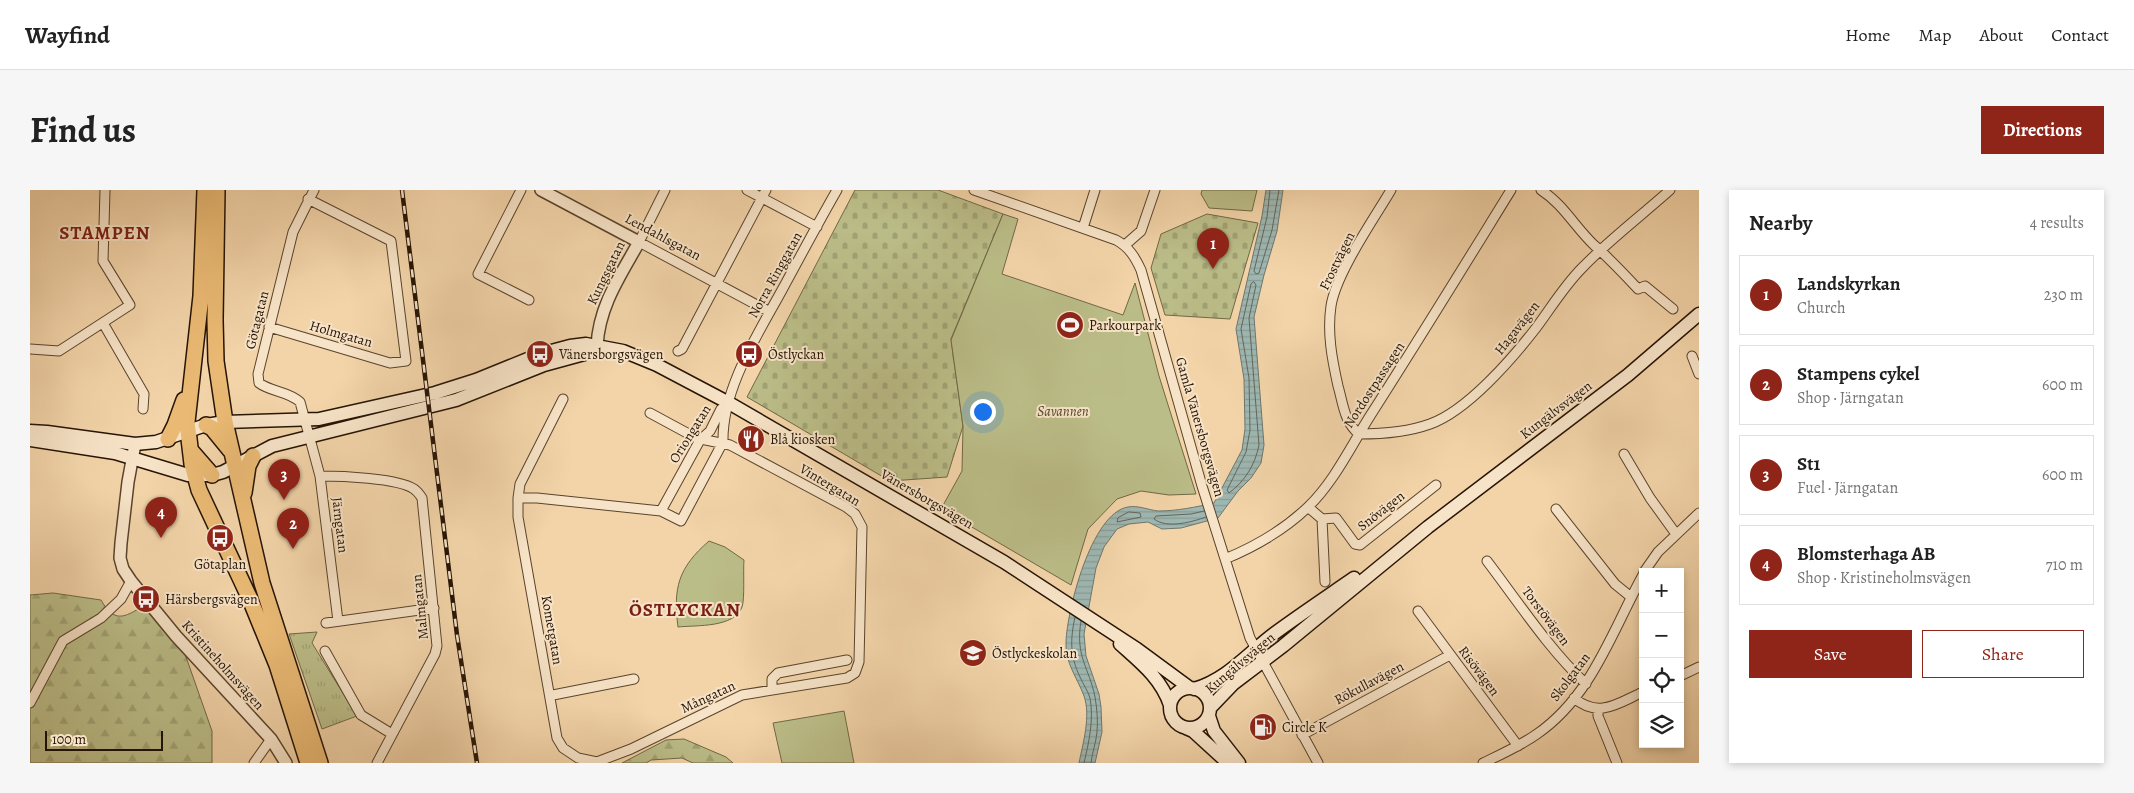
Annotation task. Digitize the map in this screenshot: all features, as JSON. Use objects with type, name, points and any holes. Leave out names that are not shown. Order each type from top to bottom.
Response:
[{"type":"highway","points":[[205,190],[201,296],[190,387],[188,432],[195,476],[199,490],[250,599],[277,665],[308,763]]},
{"type":"highway","points":[[217,190],[216,361],[226,422],[262,583],[320,763]]},
{"type":"highway","points":[[168,439],[190,387]]},
{"type":"highway","points":[[206,425],[212,428],[234,460]]},
{"type":"highway","points":[[190,448],[204,468],[212,475]]},
{"type":"highway","points":[[243,502],[248,466],[253,456]]},
{"type":"highway","points":[[314,740],[328,763]]},
{"type":"main road","name":"Kungälvsvägen","points":[[1209,712],[1233,684],[1263,662],[1428,527],[1628,374],[1699,314]]},
{"type":"main road","name":"Vänersborgsvägen","points":[[226,422],[319,419],[453,388],[540,354],[564,347],[586,344],[633,354],[729,403],[920,512],[1062,598],[1192,688]]},
{"type":"main road","points":[[30,440],[132,458],[181,474],[195,476],[212,475],[234,460],[253,456],[272,446],[308,435],[456,400],[544,365],[588,353],[598,346]]},
{"type":"main road","points":[[30,431],[135,444],[156,442],[206,425],[226,422]]},
{"type":"main road","points":[[30,427],[47,432]]},
{"type":"main road","name":"Kungälvsvägen","points":[[1192,688],[1211,683],[1225,675],[1274,633],[1428,527]]},
{"type":"main road","name":"Vänersborgsvägen","points":[[1100,625],[1155,676],[1161,684],[1170,704]]},
{"type":"main road","points":[[1228,763],[1199,736],[1173,721],[1169,710],[1170,704],[1177,693],[1192,688],[1204,694],[1214,732],[1239,763]]},
{"type":"main road","points":[[1186,728],[1200,726],[1209,712]]},
{"type":"street","points":[[30,349],[59,351],[130,306],[103,261],[105,190]]},
{"type":"street","name":"Götagatan","points":[[308,435],[300,402],[293,396],[266,388],[259,383],[258,374],[293,232],[314,190]]},
{"type":"street","points":[[521,190],[478,274],[529,300]]},
{"type":"street","name":"Lendahlsgatan","points":[[541,190],[770,312]]},
{"type":"street","name":"Kungsgatan","points":[[598,346],[600,322],[605,304],[665,190]]},
{"type":"street","points":[[747,190],[764,194],[816,227]]},
{"type":"street","name":"Norra Ringgatan","points":[[729,403],[741,370],[770,312],[837,190]]},
{"type":"street","points":[[974,190],[993,193],[1125,245],[1141,231],[1154,190]]},
{"type":"street","points":[[1083,228],[1095,190]]},
{"type":"street","name":"Frostvägen","points":[[1359,434],[1347,421],[1331,357],[1329,327],[1331,304],[1343,273],[1391,190]]},
{"type":"street","name":"Nordostpassagen","points":[[1225,559],[1269,536],[1308,508],[1340,466],[1511,190]]},
{"type":"street","points":[[1540,190],[1560,205],[1595,245],[1602,250],[1638,289],[1644,286],[1673,309]]},
{"type":"street","name":"Hagavägen","points":[[1359,434],[1376,434],[1422,426],[1431,424],[1450,414],[1497,374],[1582,268],[1670,190]]},
{"type":"street","points":[[678,351],[682,349],[764,194]]},
{"type":"street","name":"Holmgatan","points":[[269,327],[390,363],[406,361],[391,241],[308,199]]},
{"type":"street","name":"Gamla Vänersborgsvägen","points":[[1125,245],[1136,259],[1141,270],[1206,498],[1256,649],[1318,763]]},
{"type":"street","points":[[103,323],[144,394],[143,409]]},
{"type":"street","points":[[1692,356],[1699,374]]},
{"type":"street","name":"Kometgatan","points":[[563,399],[520,484],[518,517],[557,738],[563,748],[578,758]]},
{"type":"street","name":"Oriongatan","points":[[661,511],[700,439],[710,431],[720,409],[729,403]]},
{"type":"street","name":"Oriongatan","points":[[518,498],[537,498],[661,511],[681,521],[723,442],[723,430],[729,403]]},
{"type":"street","points":[[650,412],[700,439]]},
{"type":"street","name":"Järngatan","points":[[308,435],[320,476],[338,620]]},
{"type":"street","name":"Vintergatan","points":[[700,439],[723,442],[846,507],[859,519],[862,527],[859,653],[855,672]]},
{"type":"street","name":"Kristineholmsvägen","points":[[135,444],[128,482],[120,558],[123,569],[183,644],[271,739],[286,763]]},
{"type":"street","points":[[1624,454],[1650,498],[1676,534]]},
{"type":"street","name":"Malmgatan","points":[[320,476],[349,477],[398,483],[414,489],[419,495],[423,508],[437,640],[435,654],[377,763]]},
{"type":"street","name":"Snövägen","points":[[1308,508],[1322,519],[1336,518],[1355,544],[1360,545],[1436,485]]},
{"type":"street","points":[[1556,508],[1615,584],[1631,597]]},
{"type":"street","name":"Skolgatan","points":[[1647,568],[1658,552],[1699,513]]},
{"type":"street","points":[[1322,519],[1326,582]]},
{"type":"street","name":"Torstövägen","points":[[1487,561],[1560,658],[1586,684]]},
{"type":"street","points":[[30,703],[63,641],[101,618],[121,600],[131,581]]},
{"type":"street","name":"Skolgatan","points":[[1483,763],[1518,746],[1539,733],[1574,698],[1586,684],[1605,652],[1639,582]]},
{"type":"street","points":[[326,623],[434,608]]},
{"type":"street","name":"Risövägen","points":[[1418,611],[1518,746]]},
{"type":"street","points":[[325,651],[361,715],[392,734]]},
{"type":"street","name":"Rökullavägen","points":[[1302,735],[1450,655]]},
{"type":"street","points":[[772,690],[772,679],[778,674],[846,660]]},
{"type":"street","points":[[1684,674],[1699,667]]},
{"type":"street","name":"Mångatan","points":[[578,758],[597,762],[631,749],[742,695],[847,678],[855,672]]},
{"type":"street","points":[[553,695],[634,679]]},
{"type":"street","points":[[1574,698],[1580,703],[1598,710],[1639,694]]},
{"type":"street","points":[[1598,710],[1598,716],[1616,763]]},
{"type":"street","points":[[254,763],[271,739]]},
{"type":"green space","points":[[855,190],[938,190],[1003,214],[951,339],[963,426],[947,477],[890,481],[747,397]]},
{"type":"green space","points":[[1202,190],[1257,190],[1252,211],[1209,208],[1201,194]]},
{"type":"green space","name":"Savannen","points":[[1003,214],[1018,219],[1002,274],[1123,315],[1135,283],[1159,376],[1196,494],[1169,495],[1141,491],[1117,499],[1088,529],[1071,585],[941,509],[962,471],[963,426],[951,340]]},
{"type":"green space","points":[[1207,214],[1258,223],[1230,319],[1165,315],[1151,268],[1161,234]]},
{"type":"green space","points":[[709,541],[725,547],[744,560],[742,607],[738,614],[723,622],[678,627],[676,601],[680,580],[690,560]]},
{"type":"green space","points":[[53,593],[101,600],[110,612],[120,616],[143,606],[185,654],[212,731],[212,763],[30,763],[30,595]]},
{"type":"green space","points":[[317,632],[312,643],[357,716],[322,729],[289,634]]},
{"type":"green space","points":[[844,711],[854,763],[782,763],[773,723]]},
{"type":"green space","points":[[684,739],[726,757],[733,763],[693,763],[682,758],[651,760],[646,763],[622,763],[666,740]]},
{"type":"water","points":[[1266,190],[1283,190],[1277,231],[1254,317],[1264,445],[1261,463],[1218,518],[1181,528],[1162,529],[1148,522],[1129,524],[1117,529],[1104,547],[1096,568],[1084,634],[1086,656],[1099,694],[1102,732],[1095,763],[1079,763],[1086,730],[1087,712],[1084,696],[1067,657],[1066,642],[1067,628],[1076,587],[1092,544],[1103,526],[1115,513],[1128,507],[1165,511],[1214,503],[1242,450],[1245,429],[1244,379],[1236,329],[1262,216]]},
{"type":"railway","points":[[402,190],[457,635],[477,763]]},
{"type":"place","name":"Landskyrkan","points":[[1213,269]]},
{"type":"place","name":"Parkourpark","points":[[1070,325]]},
{"type":"place","name":"Vänersborgsvägen","points":[[540,354]]},
{"type":"place","name":"Östlyckan","points":[[749,354]]},
{"type":"place","name":"Blå kiosken","points":[[751,439]]},
{"type":"place","name":"St1","points":[[284,500]]},
{"type":"place","name":"Blomsterhaga AB","points":[[161,538]]},
{"type":"place","name":"Götaplan","points":[[220,538]]},
{"type":"place","name":"Stampens cykel","points":[[293,549]]},
{"type":"place","name":"Härsbergsvägen","points":[[146,599]]},
{"type":"place","name":"Östlyckeskolan","points":[[973,653]]},
{"type":"place","name":"Circle K","points":[[1263,727]]},
{"type":"district","name":"STAMPEN","points":[[105,233]]},
{"type":"district","name":"ÖSTLYCKAN","points":[[685,610]]}]
